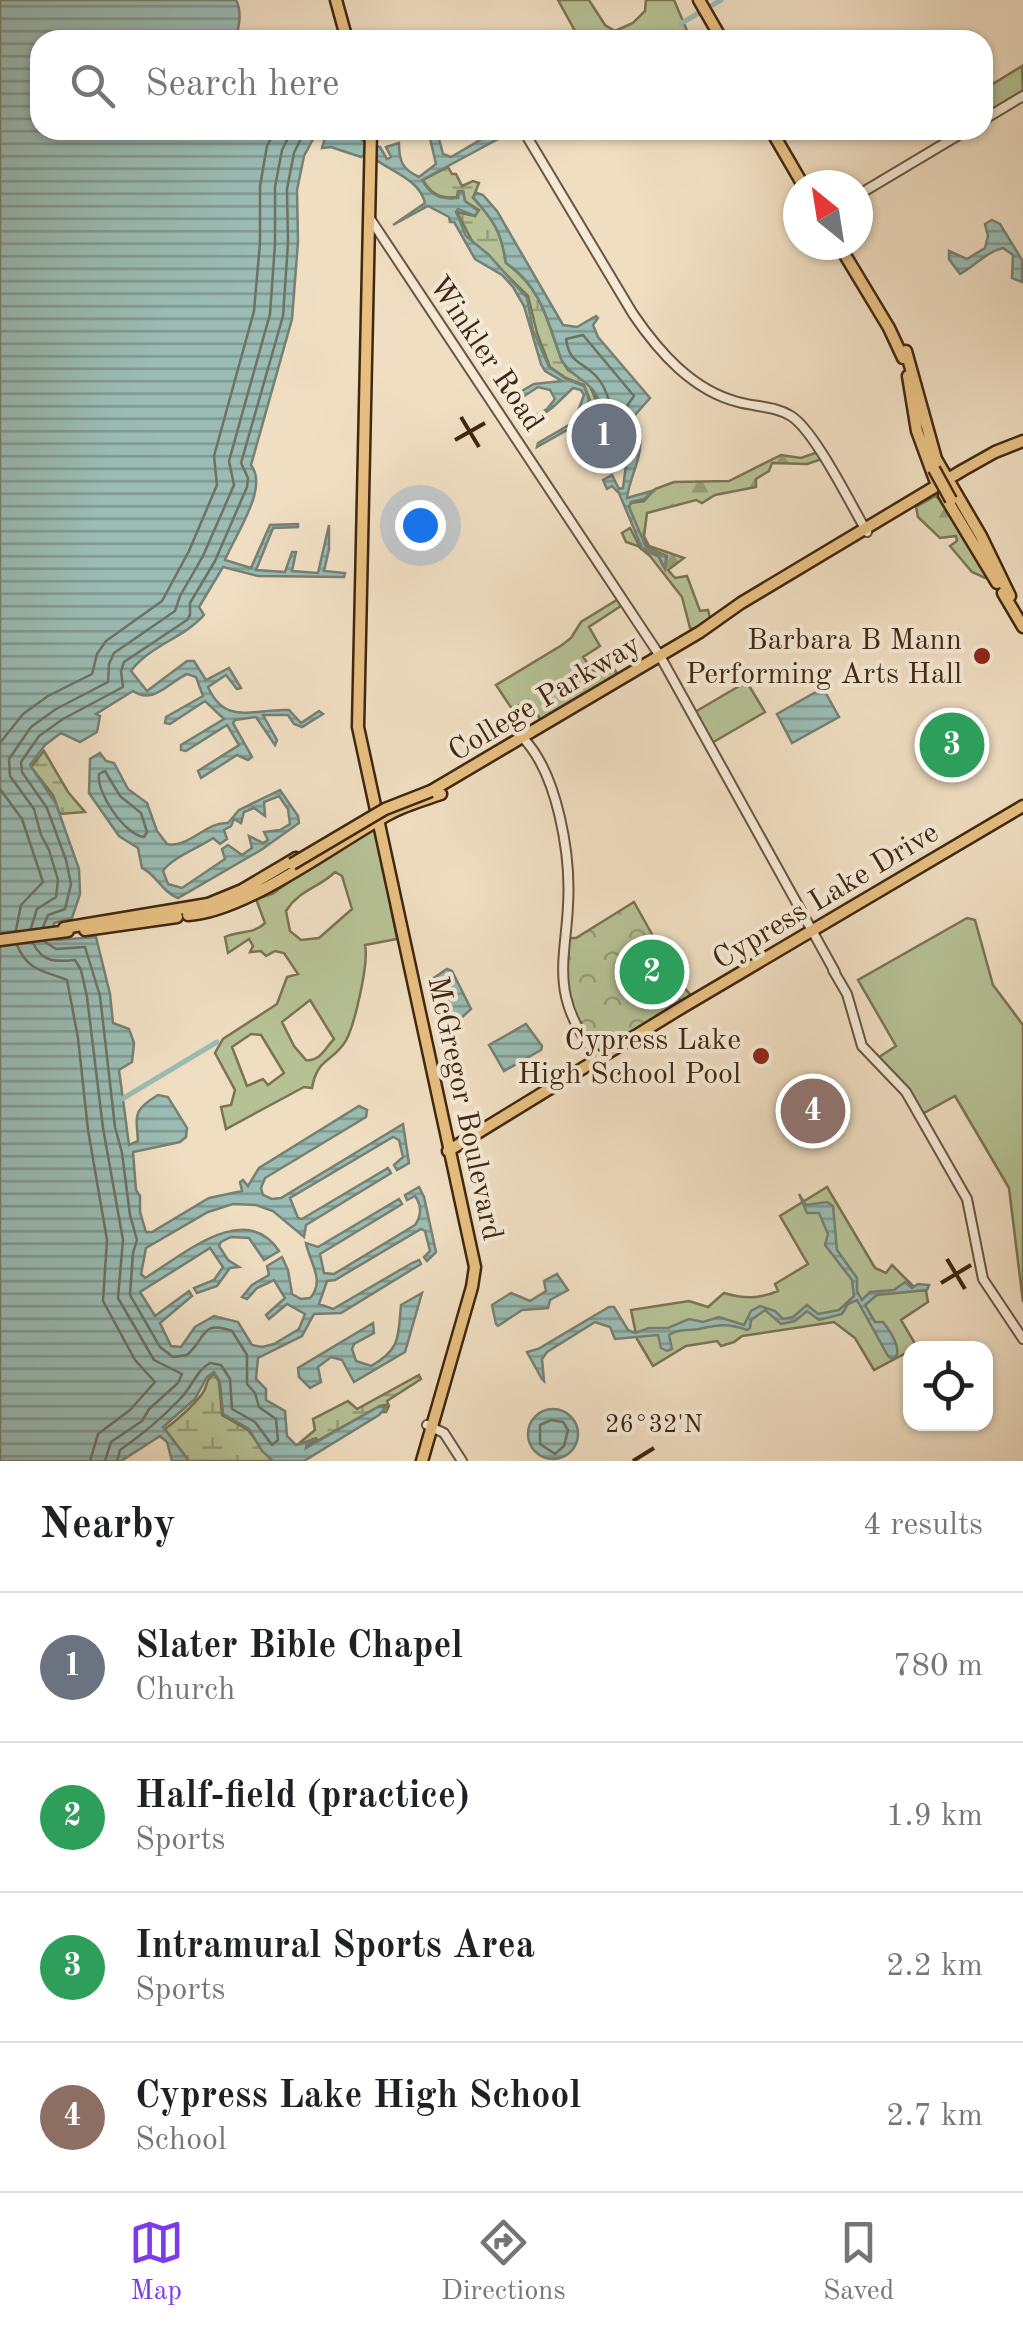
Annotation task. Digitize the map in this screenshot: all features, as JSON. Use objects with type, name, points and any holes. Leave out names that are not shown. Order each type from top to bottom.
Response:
[{"type":"main road","points":[[336,0],[345,30]]},
{"type":"main road","points":[[701,7],[714,30]]},
{"type":"main road","name":"McGregor Boulevard","points":[[372,140],[366,214],[357,712],[474,1266],[463,1319],[429,1428]]},
{"type":"main road","points":[[779,140],[796,170]]},
{"type":"main road","points":[[850,260],[908,361],[923,432],[943,484]]},
{"type":"main road","points":[[851,260],[908,361],[943,484]]},
{"type":"main road","points":[[908,361],[916,420],[943,484],[1023,623]]},
{"type":"main road","name":"College Parkway","points":[[184,914],[238,899],[386,812],[485,764],[943,484],[1023,443]]},
{"type":"main road","name":"College Parkway","points":[[660,659],[868,530]]},
{"type":"main road","points":[[832,554],[843,542]]},
{"type":"main road","points":[[0,938],[208,904],[287,869],[377,815],[485,764]]},
{"type":"main road","name":"Cypress Lake Drive","points":[[449,1152],[1023,809]]},
{"type":"main road","points":[[128,917],[184,914]]},
{"type":"main road","points":[[59,929],[132,925],[184,914]]},
{"type":"main road","name":"McGregor Boulevard","points":[[420,1461],[462,1304],[469,1262],[449,1152]]},
{"type":"main road","points":[[456,1195],[465,1215]]},
{"type":"main road","points":[[462,1304],[463,1319]]},
{"type":"main road","points":[[448,1353],[449,1367]]},
{"type":"street","points":[[993,114],[1023,96]]},
{"type":"street","points":[[530,140],[653,342],[707,390],[742,403],[777,409],[799,422],[868,530]]},
{"type":"street","points":[[873,186],[949,140]]},
{"type":"street","name":"Winkler Road","points":[[366,214],[660,659],[813,934]]},
{"type":"street","name":"Winkler Road","points":[[660,659],[847,994],[859,1040],[904,1090],[968,1199],[983,1279],[1023,1339]]},
{"type":"street","points":[[525,739],[550,787],[566,851],[569,893],[562,964],[566,998],[578,1030],[600,1061]]},
{"type":"street","points":[[780,878],[791,890]]},
{"type":"street","points":[[429,1428],[449,1440],[462,1461]]},
{"type":"green space","points":[[558,0],[589,0],[605,25],[613,30],[574,30]]},
{"type":"green space","points":[[646,0],[674,0],[687,30],[617,30],[633,23],[645,11]]},
{"type":"green space","points":[[1022,66],[1023,95],[993,113],[993,84]]},
{"type":"green space","points":[[448,167],[462,186],[473,181],[479,183],[473,198],[496,227],[506,263],[536,296],[562,361],[568,370],[588,382],[601,411],[627,429],[611,439],[587,427],[585,413],[590,400],[584,385],[550,367],[528,296],[472,241],[457,212],[475,216],[479,210],[465,201],[463,191],[458,191],[457,197],[441,196],[423,180]]},
{"type":"green space","points":[[818,452],[822,459],[807,464],[772,463],[769,471],[756,479],[756,487],[715,495],[702,503],[696,500],[647,513],[644,536],[649,546],[684,558],[668,570],[675,578],[687,576],[700,611],[708,610],[711,622],[697,630],[690,628],[682,597],[642,549],[658,556],[665,569],[667,556],[648,548],[629,507],[644,501],[655,489],[674,482],[729,481],[781,455],[801,458]]},
{"type":"green space","points":[[935,496],[956,521],[987,575],[985,578],[972,572],[950,546],[957,541],[956,536],[940,538],[918,517],[916,507]]},
{"type":"green space","points":[[630,528],[641,548],[626,542],[622,533]]},
{"type":"green space","points":[[620,598],[624,604],[589,627],[600,646],[583,657],[596,674],[612,665],[619,677],[542,722],[528,700],[512,709],[496,685],[562,645],[581,622]]},
{"type":"green space","points":[[745,679],[765,712],[710,744],[695,712],[746,682]]},
{"type":"green space","points":[[44,751],[85,812],[60,814],[53,795],[31,767]]},
{"type":"green space","points":[[372,827],[376,831],[397,939],[365,945],[363,981],[352,1026],[343,1045],[320,1067],[312,1088],[304,1087],[226,1129],[221,1107],[231,1105],[235,1090],[215,1053],[223,1039],[277,1004],[287,977],[298,974],[284,953],[275,951],[266,956],[261,951],[250,952],[253,946],[249,939],[228,953],[225,937],[265,923],[256,899],[272,894],[293,876]],"holes":[[[335,872],[342,876],[352,909],[319,938],[301,940],[290,931],[286,911],[297,898]],[[310,1000],[334,1039],[319,1057],[306,1060],[282,1022]],[[251,1034],[261,1035],[284,1073],[268,1085],[263,1079],[247,1086],[232,1047]]]},
{"type":"green space","points":[[634,902],[677,979],[693,998],[598,1054],[580,1026],[570,999],[566,938],[576,938]]},
{"type":"green space","points":[[967,918],[975,920],[993,985],[1023,1025],[1023,1302],[1009,1188],[955,1096],[922,1114],[879,1057],[896,1046],[858,980]]},
{"type":"green space","points":[[827,1187],[875,1268],[886,1273],[892,1265],[917,1290],[926,1291],[928,1302],[901,1320],[913,1341],[903,1341],[903,1354],[874,1370],[855,1338],[834,1322],[742,1336],[721,1346],[717,1341],[686,1346],[653,1366],[637,1339],[631,1310],[689,1301],[708,1307],[724,1293],[751,1297],[778,1291],[775,1284],[808,1264],[780,1216]]},
{"type":"green space","points":[[214,1373],[219,1382],[222,1415],[248,1430],[272,1461],[189,1461],[165,1429],[198,1399]]},
{"type":"green space","points":[[419,1375],[421,1379],[387,1401],[386,1412],[382,1412],[386,1405],[380,1406],[306,1447],[317,1438],[297,1445],[315,1430],[313,1419],[348,1401],[357,1409]]},
{"type":"water","points":[[0,0],[236,0],[237,30],[30,30],[30,140],[313,140],[304,156],[297,190],[298,242],[292,319],[251,465],[256,486],[253,499],[225,560],[251,568],[270,525],[298,524],[273,528],[256,570],[285,572],[292,552],[296,552],[292,571],[318,573],[329,525],[324,571],[345,573],[344,577],[258,576],[223,567],[199,607],[204,615],[131,671],[147,691],[187,661],[194,661],[206,680],[229,668],[241,688],[237,689],[226,675],[208,687],[223,707],[242,713],[289,710],[301,723],[319,711],[323,714],[302,727],[288,715],[263,715],[277,740],[275,745],[256,717],[235,720],[233,723],[252,757],[248,760],[237,755],[201,778],[198,771],[239,745],[227,725],[186,751],[181,750],[181,745],[224,719],[205,701],[170,724],[165,723],[166,717],[203,696],[196,677],[187,674],[154,694],[133,691],[96,714],[100,716],[97,732],[80,742],[61,733],[45,745],[30,765],[56,804],[79,869],[80,894],[72,918],[54,923],[54,936],[57,940],[96,937],[113,1023],[129,1029],[134,1043],[132,1062],[119,1070],[129,1145],[138,1141],[140,1109],[158,1095],[168,1097],[187,1128],[186,1137],[180,1142],[133,1152],[136,1190],[146,1232],[209,1198],[242,1191],[240,1182],[243,1180],[248,1186],[259,1168],[359,1106],[367,1110],[366,1117],[265,1178],[263,1195],[281,1198],[403,1124],[409,1163],[397,1170],[394,1165],[403,1157],[399,1140],[393,1137],[290,1198],[302,1219],[388,1168],[391,1173],[306,1225],[304,1237],[273,1211],[233,1204],[208,1212],[146,1248],[141,1274],[145,1278],[195,1246],[231,1231],[249,1230],[265,1236],[279,1251],[264,1260],[249,1238],[231,1237],[219,1246],[228,1260],[239,1267],[230,1268],[217,1286],[197,1293],[194,1288],[214,1280],[223,1267],[210,1248],[140,1292],[155,1316],[189,1291],[192,1296],[160,1323],[171,1346],[181,1347],[195,1327],[214,1316],[238,1322],[252,1345],[262,1347],[299,1329],[305,1314],[287,1304],[269,1319],[266,1315],[285,1298],[274,1280],[257,1288],[247,1299],[242,1297],[269,1275],[267,1266],[282,1257],[292,1294],[310,1298],[317,1278],[306,1243],[318,1247],[399,1199],[402,1204],[320,1254],[324,1273],[334,1274],[415,1225],[419,1203],[415,1196],[407,1200],[405,1195],[419,1187],[436,1252],[427,1261],[424,1257],[430,1251],[421,1229],[327,1281],[319,1304],[333,1309],[412,1263],[419,1260],[421,1264],[341,1313],[314,1314],[302,1336],[258,1358],[256,1379],[266,1389],[266,1400],[285,1411],[287,1436],[296,1445],[316,1439],[307,1443],[306,1448],[378,1407],[386,1407],[304,1461],[273,1461],[249,1429],[223,1414],[220,1382],[214,1372],[195,1399],[163,1427],[189,1461],[172,1461],[167,1442],[160,1436],[121,1461],[0,1461]]},
{"type":"water","points":[[324,140],[361,140],[380,147],[387,159],[391,157],[386,147],[399,143],[403,164],[419,177],[436,164],[430,140],[439,140],[443,154],[451,157],[480,140],[496,140],[422,180],[441,197],[458,198],[463,191],[465,201],[478,211],[475,216],[458,209],[456,212],[466,236],[489,255],[527,298],[533,330],[549,367],[584,386],[589,400],[584,413],[586,428],[608,440],[628,430],[640,440],[627,498],[655,490],[644,499],[631,502],[629,507],[646,547],[666,557],[665,568],[658,555],[642,548],[619,493],[612,486],[607,489],[603,480],[612,475],[619,489],[623,488],[626,465],[637,448],[635,441],[625,434],[622,437],[631,443],[629,448],[605,444],[576,425],[537,447],[574,422],[584,395],[581,390],[573,388],[525,427],[522,422],[547,409],[555,399],[550,390],[538,387],[512,404],[507,403],[534,384],[562,381],[541,364],[524,306],[513,287],[502,275],[475,259],[449,217],[428,206],[393,225],[425,203],[409,180],[367,153],[361,157],[322,148]]},
{"type":"water","points":[[477,193],[497,211],[563,325],[577,327],[596,316],[593,325],[598,337],[650,398],[627,424],[615,429],[602,420],[593,390],[562,361],[536,295],[506,263],[496,227],[473,197]]},
{"type":"water","points":[[992,220],[1000,224],[1022,260],[1022,282],[1012,278],[1013,255],[1003,248],[960,274],[949,259],[949,251],[967,259],[985,248],[985,224]]},
{"type":"water","points":[[823,688],[839,717],[792,743],[777,714]]},
{"type":"water","points":[[100,753],[106,761],[114,763],[128,789],[147,803],[157,831],[167,844],[182,843],[213,826],[228,823],[239,810],[280,790],[299,823],[178,898],[142,868],[138,848],[119,836],[89,793],[90,759]],"holes":[[[279,796],[288,809],[290,824],[264,832],[268,840],[263,843],[249,836],[252,848],[242,855],[228,845],[222,849],[225,859],[182,888],[168,884],[163,871],[167,866],[213,838],[220,844],[227,839],[224,830],[234,819],[241,823],[244,812],[254,808],[265,816],[264,802]]]},
{"type":"water","points":[[447,969],[452,971],[471,1009],[459,1020],[451,1016],[431,980]]},
{"type":"water","points":[[526,1024],[541,1050],[504,1071],[489,1045]]},
{"type":"water","points":[[799,1194],[806,1205],[827,1202],[833,1206],[837,1250],[857,1278],[862,1300],[870,1292],[894,1290],[905,1282],[912,1288],[929,1285],[927,1290],[877,1295],[865,1305],[875,1322],[883,1322],[892,1334],[896,1357],[888,1356],[857,1300],[848,1304],[842,1314],[819,1320],[807,1311],[795,1321],[781,1324],[765,1310],[751,1320],[747,1330],[723,1325],[677,1331],[669,1335],[672,1349],[667,1351],[661,1348],[658,1335],[615,1339],[610,1327],[595,1322],[547,1352],[542,1359],[542,1379],[527,1352],[609,1307],[614,1307],[628,1330],[635,1333],[668,1328],[689,1319],[703,1322],[719,1317],[744,1325],[751,1311],[760,1306],[775,1311],[783,1319],[793,1317],[807,1305],[818,1314],[839,1310],[854,1296],[852,1280],[825,1245],[828,1234],[819,1213],[807,1213]]},
{"type":"water","points":[[557,1274],[568,1290],[550,1300],[548,1308],[522,1310],[496,1324],[492,1305],[511,1293],[530,1301],[546,1291],[544,1281]]},
{"type":"water","points":[[422,1293],[405,1352],[354,1382],[342,1360],[331,1357],[318,1367],[321,1382],[310,1388],[299,1377],[298,1368],[373,1323],[374,1333],[352,1349],[356,1361],[371,1366],[381,1360],[396,1341],[401,1305]]},
{"type":"water","points":[[553,1409],[571,1416],[578,1434],[571,1452],[553,1459],[535,1452],[528,1434],[535,1416]]},
{"type":"waterway","points":[[680,24],[721,0]]},
{"type":"waterway","points":[[647,939],[681,1002]]},
{"type":"waterway","points":[[122,1099],[217,1042]]},
{"type":"place","name":"Slater Bible Chapel","points":[[604,436]]},
{"type":"place","name":"Barbara B Mann Performing Arts Hall","points":[[982,656]]},
{"type":"place","name":"Intramural Sports Area","points":[[952,745]]},
{"type":"place","name":"Half-field (practice)","points":[[652,972]]},
{"type":"place","name":"Cypress Lake High School Pool","points":[[761,1056]]},
{"type":"place","name":"Cypress Lake High School","points":[[813,1111]]}]
